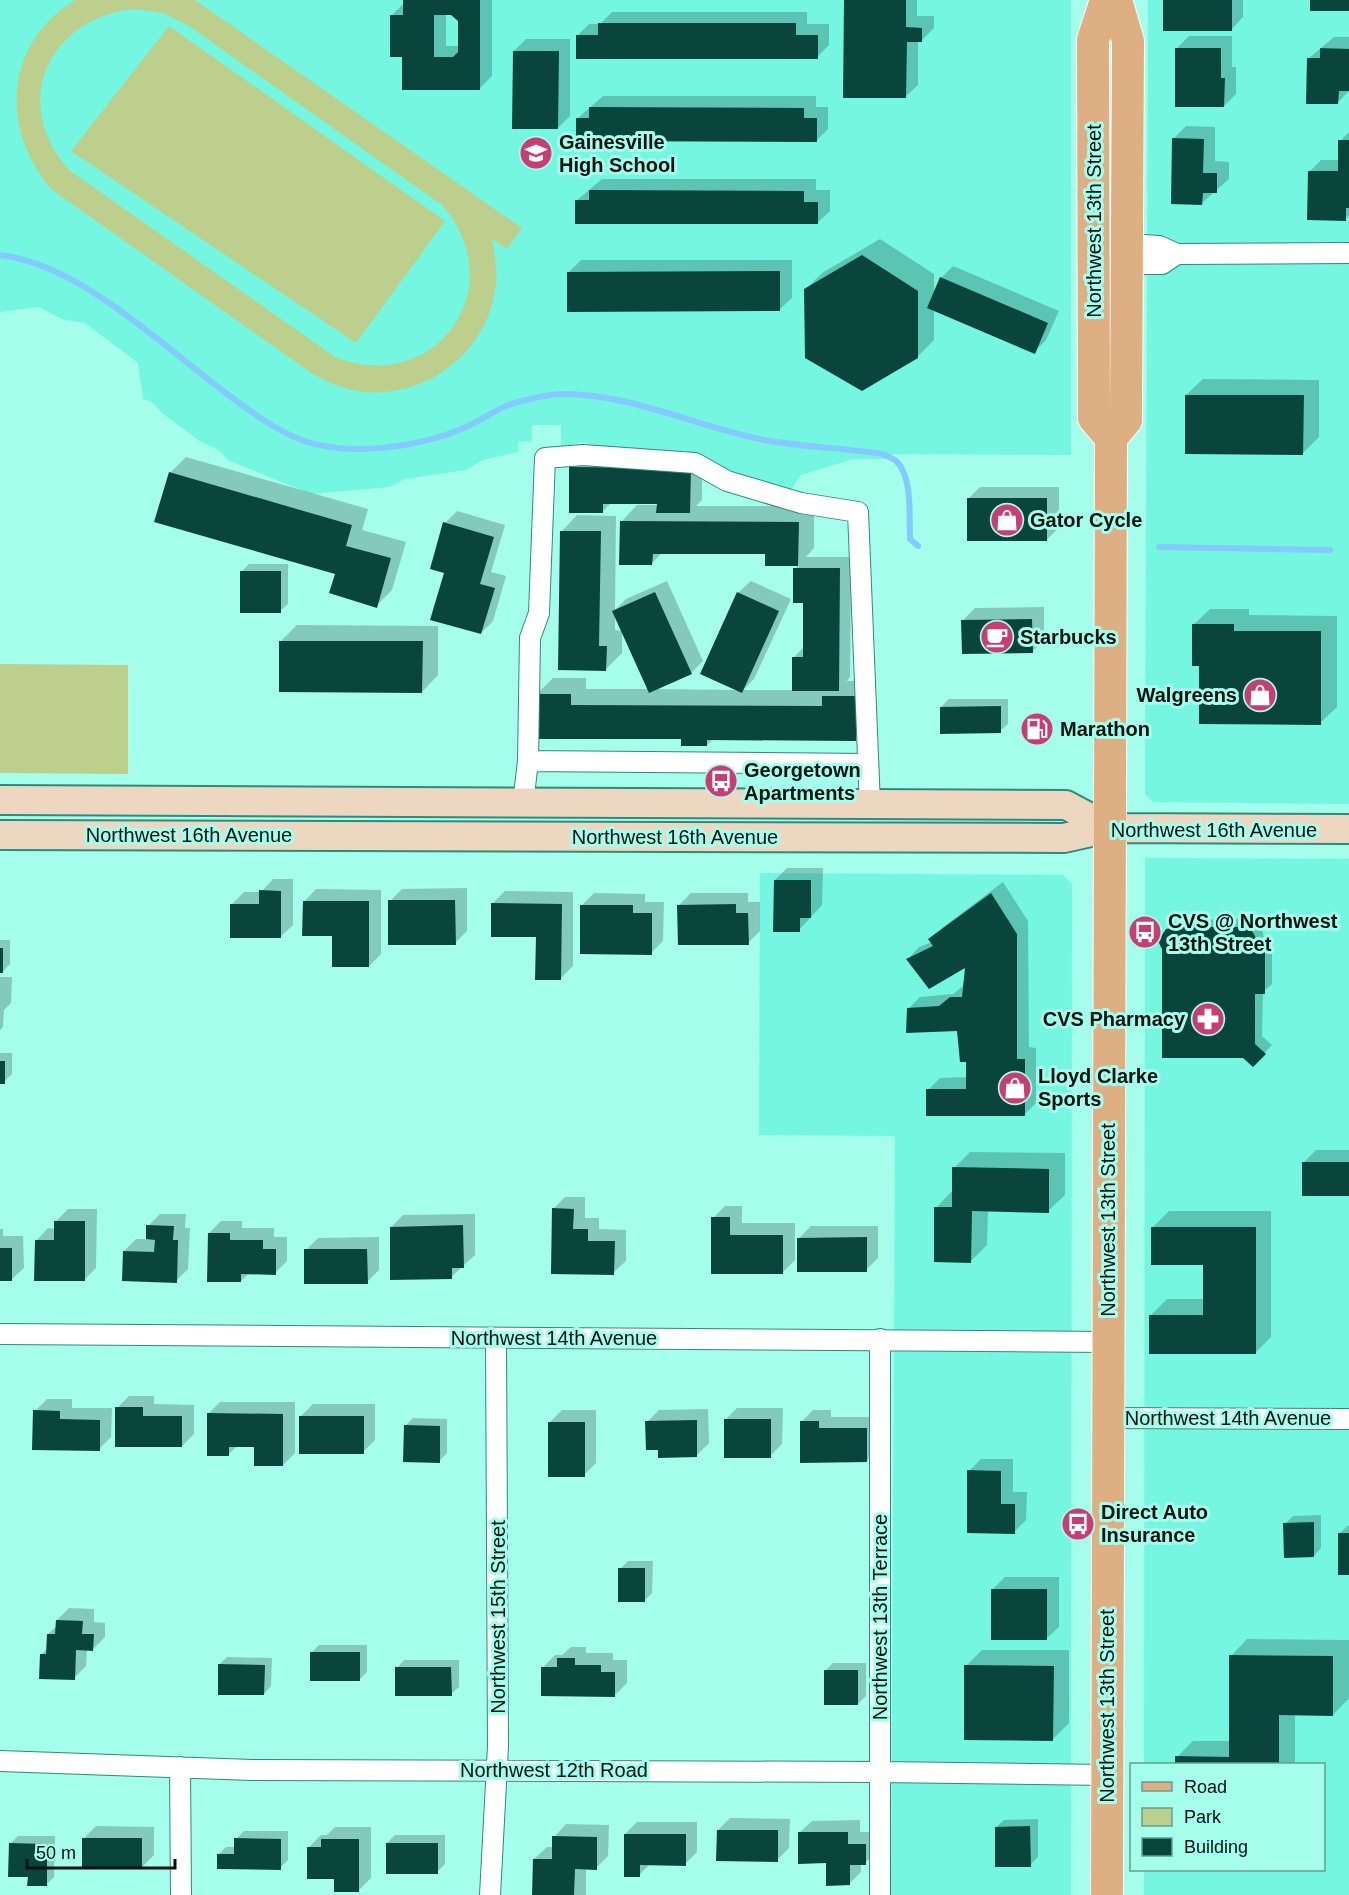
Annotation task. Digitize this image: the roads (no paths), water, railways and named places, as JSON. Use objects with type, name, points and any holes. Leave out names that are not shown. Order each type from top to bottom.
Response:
[{"type":"main road","name":"Northwest 13th Street","points":[[1106,0],[1094,40],[1094,418],[1111,438]]},
{"type":"main road","name":"Northwest 13th Street","points":[[1107,1895],[1111,438],[1126,420],[1127,254],[1128,41],[1116,0]]},
{"type":"main road","points":[[1094,40],[1112,82],[1114,242],[1116,251],[1127,254]]},
{"type":"main road","name":"Northwest 16th Avenue","points":[[0,800],[1065,805],[1109,828]]},
{"type":"main road","points":[[299,836],[304,802]]},
{"type":"main road","points":[[517,836],[523,804]]},
{"type":"main road","name":"Northwest 16th Avenue","points":[[0,835],[1064,838],[1109,828],[1349,829]]},
{"type":"street","points":[[1127,254],[1162,264],[1177,255],[1349,254]]},
{"type":"street","points":[[523,804],[528,761],[530,638],[539,613],[545,458],[583,456],[695,463],[727,481],[801,503],[858,513],[870,805]]},
{"type":"street","points":[[528,761],[867,764]]},
{"type":"street","name":"Northwest 14th Avenue","points":[[0,1334],[1108,1342]]},
{"type":"street","name":"Northwest 15th Street","points":[[490,1895],[497,1770],[496,1338]]},
{"type":"street","name":"Northwest 13th Terrace","points":[[880,1339],[880,1895]]},
{"type":"street","name":"Northwest 14th Avenue","points":[[1108,1418],[1349,1419]]},
{"type":"street","name":"Northwest 12th Road","points":[[0,1761],[252,1770],[1107,1775]]},
{"type":"street","points":[[180,1767],[181,1895]]},
{"type":"waterway","points":[[0,255],[31,262],[63,275],[93,292],[153,335],[250,411],[276,428],[304,441],[343,448],[385,448],[446,435],[511,404],[551,395],[589,395],[614,399],[764,440],[883,454],[890,457],[896,461],[905,477],[909,498],[910,539],[918,546]]},
{"type":"waterway","points":[[1159,547],[1330,550]]},
{"type":"place","name":"Gainesville High School","points":[[536,153]]},
{"type":"place","name":"Gator Cycle","points":[[1007,520]]},
{"type":"place","name":"Starbucks","points":[[997,637]]},
{"type":"place","name":"Walgreens","points":[[1260,695]]},
{"type":"place","name":"Marathon","points":[[1037,729]]},
{"type":"place","name":"Georgetown Apartments","points":[[721,781]]},
{"type":"place","name":"CVS @ Northwest 13th Street","points":[[1145,932]]},
{"type":"place","name":"CVS Pharmacy","points":[[1208,1019]]},
{"type":"place","name":"Lloyd Clarke Sports","points":[[1015,1088]]},
{"type":"place","name":"Direct Auto Insurance","points":[[1078,1524]]}]
